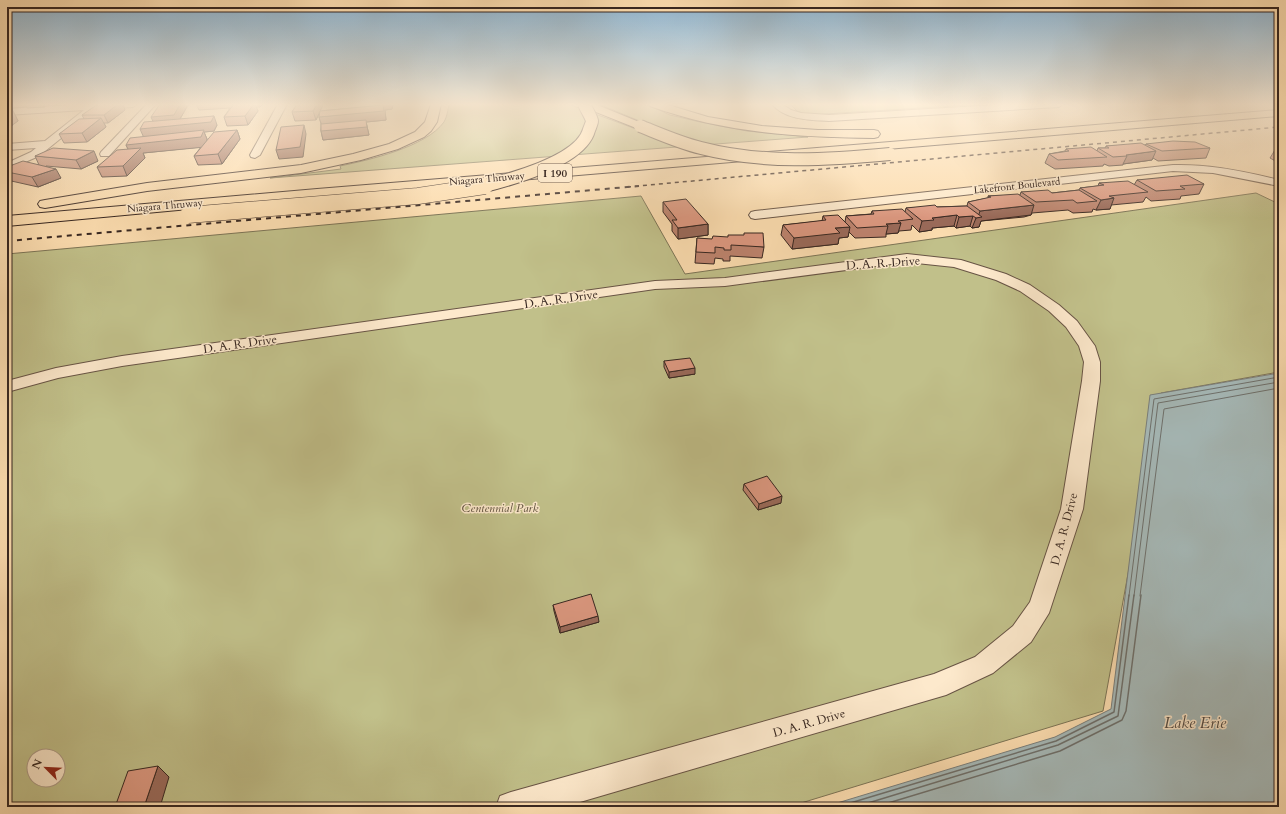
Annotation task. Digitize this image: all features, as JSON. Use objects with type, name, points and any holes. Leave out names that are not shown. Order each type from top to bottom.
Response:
[{"type":"highway","points":[[35,206],[133,188],[296,169],[352,159],[402,142]]},
{"type":"highway","points":[[7,229],[188,215],[445,192],[495,183],[540,169],[561,159],[583,142]]},
{"type":"highway","points":[[683,142],[702,148],[757,157],[822,160],[1024,142]]},
{"type":"highway","name":"Niagara Thruway","points":[[7,208],[812,142]]},
{"type":"highway","name":"Niagara Thruway","points":[[7,220],[944,142]]},
{"type":"street","points":[[7,167],[35,154],[51,142]]},
{"type":"street","points":[[105,154],[116,142]]},
{"type":"street","points":[[255,155],[262,142]]},
{"type":"street","points":[[7,147],[47,145]]},
{"type":"street","name":"Lakefront Boulevard","points":[[755,216],[1173,168],[1219,170],[1279,183]]},
{"type":"street","name":"D. A. R. Drive","points":[[7,387],[56,374],[122,360],[655,285],[724,282],[907,258],[956,263],[1002,277],[1025,288],[1054,308],[1072,324],[1087,346],[1092,362],[1092,381],[1072,509],[1041,606],[1022,634],[984,665],[937,686],[511,807]]},
{"type":"green space","points":[[418,142],[743,142],[270,178],[341,169],[340,166],[381,156]]},
{"type":"green space","name":"Centennial Park","points":[[1256,193],[1279,204],[1279,372],[1161,393],[1103,711],[788,807],[7,807],[7,254],[641,196],[685,274]]},
{"type":"water","name":"Lake Erie","points":[[1279,373],[1279,807],[824,807],[1055,737],[1111,709],[1150,395]]},
{"type":"building","points":[[128,142],[154,142],[126,145]]},
{"type":"building","points":[[206,142],[228,142],[218,154],[194,156]]},
{"type":"building","points":[[278,142],[301,142],[300,147],[276,150]]},
{"type":"building","points":[[1164,142],[1195,142],[1210,148],[1162,151],[1146,144]]},
{"type":"building","points":[[1141,143],[1156,151],[1113,157],[1098,148],[1109,148],[1106,146]]},
{"type":"building","points":[[1091,147],[1107,157],[1058,160],[1049,154],[1069,151],[1066,149]]},
{"type":"building","points":[[53,148],[94,151],[76,160],[35,156]]},
{"type":"building","points":[[141,148],[123,166],[97,167],[117,150]]},
{"type":"building","points":[[23,161],[56,169],[32,177],[7,172],[7,167]]},
{"type":"building","points":[[1187,175],[1204,184],[1180,186],[1185,189],[1156,191],[1137,180]]},
{"type":"building","points":[[1128,181],[1148,192],[1109,196],[1114,198],[1101,200],[1080,188],[1104,185],[1099,183]]},
{"type":"building","points":[[1048,190],[1052,193],[1079,190],[1097,201],[1077,203],[1073,200],[1036,202],[1021,192]]},
{"type":"building","points":[[1018,194],[1034,205],[980,211],[968,202],[991,197],[988,196]]},
{"type":"building","points":[[686,199],[708,224],[678,228],[672,220],[677,220],[663,202]]},
{"type":"building","points":[[935,205],[937,207],[967,206],[982,217],[959,217],[957,215],[932,218],[934,220],[922,221],[906,208]]},
{"type":"building","points":[[902,209],[913,219],[898,221],[901,223],[886,224],[888,226],[857,228],[846,216],[874,214],[872,211]]},
{"type":"building","points":[[838,215],[850,227],[835,228],[840,233],[794,238],[783,225],[826,220],[823,216]]},
{"type":"building","points":[[744,233],[763,233],[764,247],[731,245],[731,250],[724,250],[724,248],[715,247],[715,253],[696,252],[697,238],[712,239],[713,236],[728,237],[728,235],[744,235]]},
{"type":"building","points":[[690,358],[695,368],[669,372],[664,361]]},
{"type":"building","points":[[767,476],[782,496],[759,504],[744,484]]},
{"type":"building","points":[[591,594],[598,616],[560,627],[553,605]]},
{"type":"building","points":[[158,766],[144,807],[115,807],[128,771]]},
{"type":"railway","points":[[627,187],[1116,142]]},
{"type":"railway","points":[[7,241],[639,186]]}]
